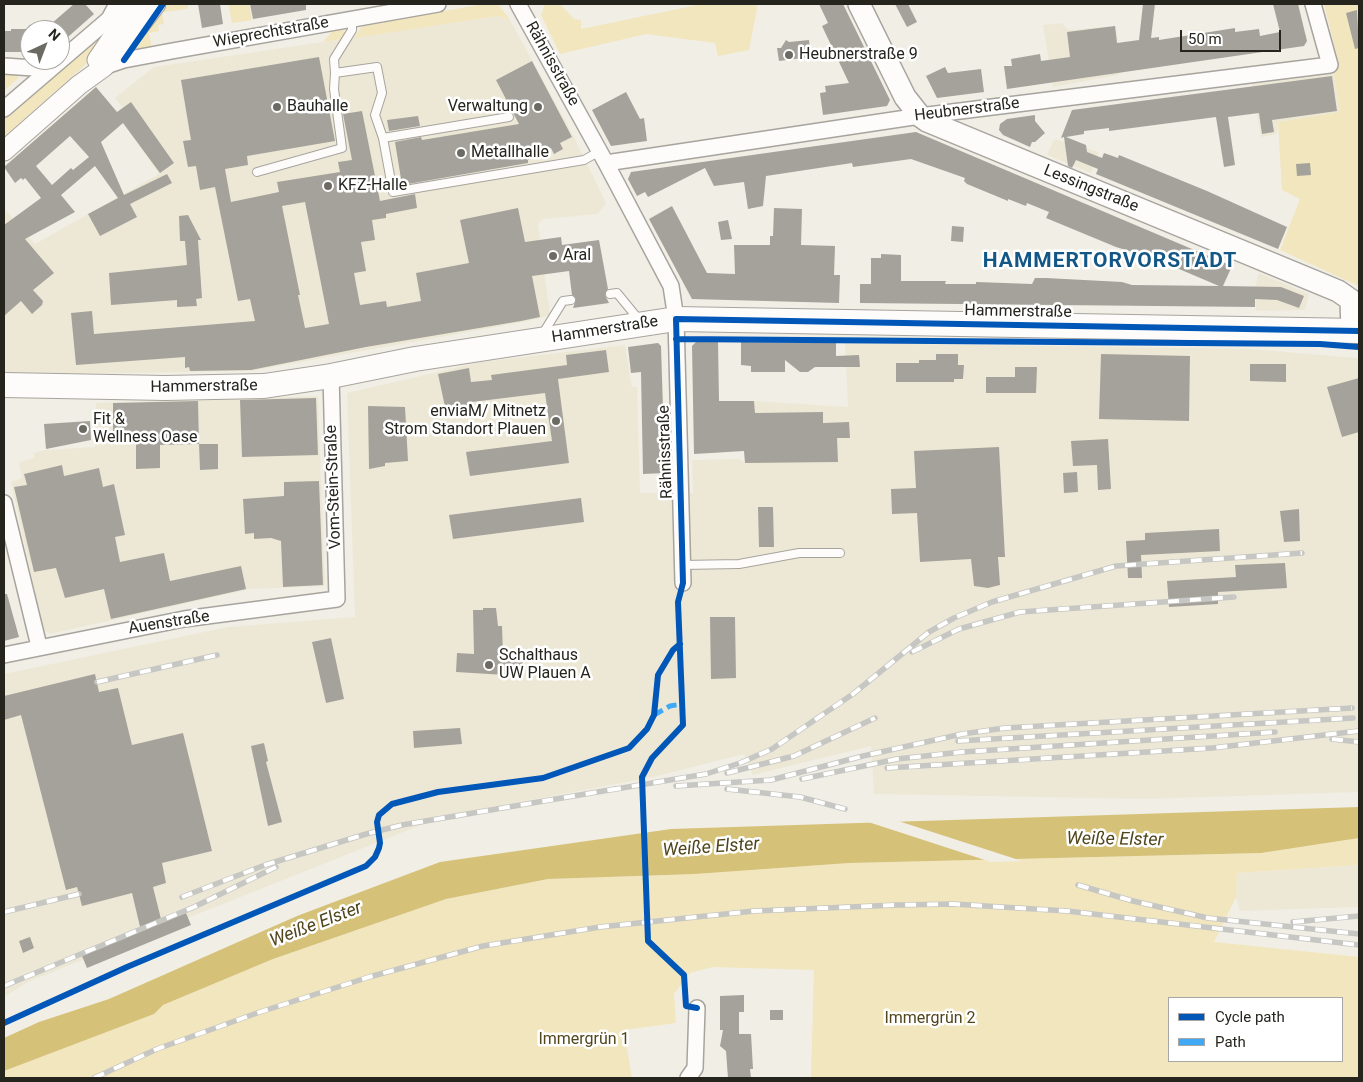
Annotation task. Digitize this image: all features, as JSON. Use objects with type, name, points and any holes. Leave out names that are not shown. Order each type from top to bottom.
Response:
[{"type":"main road","name":"Lessingstraße","points":[[859,4],[906,97],[920,116],[941,128],[1338,291],[1351,300],[1356,331]]},
{"type":"main road","name":"Hammerstraße","points":[[4,386],[165,388],[264,386],[330,376],[415,359],[676,320],[1356,331]]},
{"type":"street","points":[[4,109],[109,19],[117,4]]},
{"type":"street","points":[[79,85],[105,51],[135,4]]},
{"type":"street","points":[[4,151],[79,85],[104,67],[123,47],[156,4]]},
{"type":"street","name":"Wieprechtstraße","points":[[104,67],[124,60],[438,4]]},
{"type":"street","name":"Rähnisstraße","points":[[518,4],[603,157],[671,286],[676,320],[683,583]]},
{"type":"street","name":"Heubnerstraße","points":[[603,157],[1330,65],[1313,4]]},
{"type":"street","points":[[4,66],[34,68],[45,74]]},
{"type":"street","name":"Vom-Stein-Straße","points":[[330,376],[337,599]]},
{"type":"street","points":[[4,503],[40,646]]},
{"type":"street","name":"Auenstraße","points":[[4,655],[40,646],[184,619],[337,599]]},
{"type":"street","points":[[688,1078],[694,1068],[697,1008]]},
{"type":"lane","points":[[257,172],[342,148],[334,89],[334,59],[352,30],[352,19]]},
{"type":"lane","points":[[335,73],[377,67],[382,93],[375,115],[383,138],[393,192],[603,157]]},
{"type":"lane","points":[[383,138],[509,117]]},
{"type":"lane","points":[[610,294],[617,293],[643,324]]},
{"type":"lane","points":[[539,340],[563,301],[571,300]]},
{"type":"lane","points":[[682,565],[739,564],[799,554],[840,553]]},
{"type":"shaded area","points":[[498,16],[510,20],[574,137],[606,203],[598,214],[543,219],[538,224],[550,315],[529,321],[251,371],[4,375],[4,208],[35,244],[159,174],[116,113],[122,108],[115,98],[154,67]]},
{"type":"shaded area","points":[[1061,23],[1069,30],[1116,26],[1122,72],[1118,75],[1053,87],[1043,25]]},
{"type":"shaded area","points":[[1334,74],[1340,112],[1278,122],[1277,134],[1261,137],[1252,84]]},
{"type":"shaded area","points":[[1054,139],[1099,152],[1091,173],[1047,155]]},
{"type":"shaded area","points":[[1259,273],[1309,294],[1305,310],[1256,311],[1255,287]]},
{"type":"shaded area","points":[[845,343],[1250,349],[1359,358],[1359,792],[1146,799],[874,794],[871,746],[753,775],[744,754],[653,777],[441,817],[30,981],[4,997],[4,674],[228,627],[355,617],[347,393],[481,362],[625,345],[632,387],[637,387],[640,493],[693,493],[692,460],[739,459],[745,463],[755,463],[754,401],[848,407]]},
{"type":"shaded area","points":[[318,396],[325,586],[250,589],[50,634],[43,629],[11,482],[22,478],[19,462],[34,458],[34,453],[46,450],[95,447],[96,403]]},
{"type":"shaded area","points":[[1359,865],[1359,907],[1240,911],[1236,897],[1237,873]]},
{"type":"green space","points":[[165,4],[188,4],[188,7],[187,9],[164,12],[162,10]]},
{"type":"green space","points":[[228,4],[249,4],[252,20],[232,23]]},
{"type":"green space","points":[[483,4],[498,4],[510,20],[498,16],[354,38],[362,26]]},
{"type":"green space","points":[[545,4],[560,4],[574,19],[581,20],[581,29],[702,4],[756,4],[757,9],[749,50],[718,56],[715,43],[646,34],[560,54],[541,15]]},
{"type":"green space","points":[[1324,4],[1359,4],[1359,286],[1280,250],[1300,199],[1282,190],[1278,122],[1340,112],[1334,74],[1338,60]]},
{"type":"green space","points":[[160,13],[162,14],[164,24],[158,25],[159,31],[149,33],[152,49],[138,50],[136,47],[138,42]]},
{"type":"green space","points":[[341,27],[346,34],[342,39],[323,42],[335,28]]},
{"type":"green space","points":[[109,29],[101,47],[85,65],[4,137],[4,118],[61,70],[70,70],[70,62]]},
{"type":"green space","points":[[4,73],[15,74],[19,77],[4,91]]},
{"type":"green space","points":[[1359,838],[1359,865],[1237,873],[1236,897],[1214,942],[1359,957],[1359,1078],[811,1078],[814,970],[713,967],[690,973],[674,994],[676,1023],[624,1030],[632,1078],[4,1078],[4,1071],[154,1014],[163,1005],[273,959],[446,899],[548,879],[695,874],[849,863],[1261,853]]},
{"type":"water","name":"Weiße Elster","points":[[1359,807],[1359,838],[1261,853],[849,863],[695,874],[548,879],[446,899],[273,959],[163,1005],[154,1014],[4,1071],[4,1038],[39,1022],[109,999],[297,916],[440,862],[671,829]]},
{"type":"pier","points":[[889,818],[1022,861],[991,862],[859,819]]},
{"type":"building","points":[[74,4],[85,4],[94,14],[70,35],[70,20],[56,20]]},
{"type":"building","points":[[198,4],[220,4],[223,24],[202,28]]},
{"type":"building","points":[[250,4],[306,4],[306,10],[253,19]]},
{"type":"building","points":[[819,4],[843,4],[890,100],[887,106],[823,115],[820,93],[826,92],[825,86],[849,83],[822,26],[828,23]]},
{"type":"building","points":[[895,4],[908,4],[917,22],[907,27]]},
{"type":"building","points":[[1143,4],[1155,4],[1151,38],[1159,37],[1159,40],[1235,28],[1235,32],[1259,29],[1260,36],[1280,32],[1273,4],[1298,4],[1307,41],[1304,46],[1007,89],[1004,66],[1012,66],[1011,59],[1040,54],[1041,61],[1070,57],[1067,32],[1115,26],[1117,43],[1139,40]]},
{"type":"building","points":[[1357,10],[1359,48],[1355,49],[1346,13]]},
{"type":"building","points":[[11,29],[20,29],[20,52],[4,52],[4,31],[11,31]]},
{"type":"building","points":[[786,40],[789,42],[809,40],[811,57],[779,61],[777,48],[781,48]]},
{"type":"building","points":[[319,57],[335,141],[247,156],[248,165],[225,169],[231,202],[279,192],[277,182],[340,172],[338,162],[352,160],[343,114],[362,111],[380,201],[415,194],[417,208],[386,214],[386,218],[372,220],[375,240],[361,242],[366,271],[354,273],[360,305],[386,301],[387,307],[421,301],[416,273],[469,263],[460,220],[518,208],[525,242],[561,237],[562,245],[599,240],[608,289],[605,295],[609,303],[573,308],[576,299],[572,295],[569,271],[532,276],[540,317],[521,321],[366,347],[251,370],[190,371],[189,367],[185,368],[185,357],[76,365],[71,313],[92,311],[94,334],[255,321],[250,299],[238,301],[215,187],[200,190],[196,166],[188,167],[183,141],[191,140],[181,80]],"holes":[[[305,202],[329,324],[305,328],[282,206]]]},
{"type":"building","points":[[532,61],[572,137],[560,143],[563,149],[554,154],[551,148],[528,160],[528,163],[402,185],[395,142],[421,137],[422,140],[519,124],[496,80]]},
{"type":"building","points":[[945,67],[948,73],[981,69],[984,92],[937,98],[926,76]]},
{"type":"building","points":[[1332,76],[1337,111],[1272,120],[1274,132],[1262,134],[1259,113],[1228,117],[1235,165],[1224,167],[1216,117],[1109,131],[1109,128],[1084,131],[1084,134],[1066,137],[1086,145],[1087,152],[1102,158],[1104,153],[1118,158],[1119,155],[1207,191],[1287,227],[1278,249],[1096,174],[1098,169],[1076,160],[1072,168],[1068,166],[1064,137],[1061,138],[1072,110]]},
{"type":"building","points":[[96,87],[117,112],[131,102],[174,163],[160,173],[123,123],[101,142],[124,195],[167,174],[172,183],[130,204],[137,217],[100,236],[88,214],[118,198],[95,166],[61,195],[75,212],[25,239],[54,273],[33,290],[43,301],[42,305],[32,314],[21,301],[4,316],[4,225],[41,198],[25,178],[23,180],[21,178],[15,183],[4,167]],"holes":[[[70,136],[89,157],[73,170],[71,168],[52,185],[36,166]]]},
{"type":"building","points":[[626,92],[640,119],[644,118],[647,141],[611,146],[592,110]]},
{"type":"building","points":[[1035,115],[1035,121],[1045,133],[1035,142],[1032,142],[1030,147],[1003,135],[999,130],[1000,124],[1007,119]]},
{"type":"building","points":[[418,116],[420,126],[389,131],[387,120]]},
{"type":"building","points":[[916,132],[1232,266],[1223,286],[1281,287],[1304,296],[1299,308],[1277,300],[1255,299],[1255,307],[860,303],[860,284],[871,284],[871,258],[881,258],[881,254],[901,255],[901,281],[946,281],[945,284],[976,284],[976,282],[1032,284],[1035,278],[1046,278],[1122,282],[1132,285],[1219,286],[1158,260],[1116,247],[1046,218],[1049,212],[1027,203],[1026,206],[1008,199],[1008,201],[967,184],[964,181],[965,178],[911,159],[853,167],[852,163],[766,176],[763,206],[748,209],[744,182],[714,186],[705,168],[648,197],[645,192],[637,196],[628,179],[631,172]]},
{"type":"building","points":[[1310,163],[1311,175],[1297,176],[1296,164]]},
{"type":"building","points":[[672,206],[707,273],[735,274],[734,245],[770,245],[770,236],[773,236],[774,208],[802,209],[801,245],[835,246],[834,275],[840,275],[839,303],[692,299],[649,219]]},
{"type":"building","points":[[188,215],[201,240],[198,240],[202,298],[196,299],[197,306],[177,307],[177,300],[111,305],[109,273],[187,265],[185,241],[180,241],[179,216]]},
{"type":"building","points":[[728,220],[732,239],[721,240],[718,222]]},
{"type":"building","points":[[952,226],[964,227],[963,242],[951,241]]},
{"type":"building","points":[[696,342],[718,342],[719,401],[754,401],[755,413],[823,412],[823,423],[849,422],[850,438],[837,438],[838,462],[745,463],[744,451],[694,454],[692,346]]},
{"type":"building","points":[[741,342],[836,343],[836,356],[859,355],[860,367],[815,367],[808,372],[800,372],[785,360],[785,372],[751,372],[751,366],[741,365]]},
{"type":"building","points":[[658,343],[661,346],[665,473],[643,474],[641,372],[631,373],[628,347]]},
{"type":"building","name":"enviaM/ Mitnetz Strom Standort Plauen","points":[[606,350],[609,372],[558,379],[569,463],[470,476],[466,452],[552,441],[545,393],[472,402],[473,410],[447,416],[438,374],[469,368],[471,382],[492,380],[491,375],[567,365],[566,355]]},
{"type":"building","points":[[936,354],[958,354],[958,365],[964,365],[963,379],[954,379],[954,382],[896,382],[896,363],[919,363],[919,360],[936,360]]},
{"type":"building","points":[[1101,354],[1190,356],[1189,421],[1099,419]]},
{"type":"building","points":[[1250,364],[1286,364],[1286,382],[1250,381]]},
{"type":"building","points":[[1015,367],[1037,367],[1036,393],[986,393],[986,377],[1015,377]]},
{"type":"building","points":[[1359,378],[1359,432],[1342,437],[1327,387]]},
{"type":"building","points":[[316,398],[318,455],[242,457],[240,400]]},
{"type":"building","points":[[198,401],[199,444],[160,445],[160,468],[136,469],[136,435],[128,435],[128,431],[113,431],[113,403]]},
{"type":"building","points":[[368,406],[405,407],[408,461],[385,463],[385,466],[369,469]]},
{"type":"building","points":[[90,421],[91,440],[46,449],[44,424]]},
{"type":"building","points":[[1108,439],[1111,489],[1098,490],[1097,465],[1073,466],[1071,441]]},
{"type":"building","points":[[199,444],[218,444],[218,469],[200,470]]},
{"type":"building","points":[[999,447],[1005,557],[998,557],[1000,585],[988,588],[974,586],[971,559],[920,562],[917,513],[892,514],[891,489],[916,488],[914,451]]},
{"type":"building","points":[[62,465],[64,476],[99,468],[103,487],[114,484],[125,535],[115,537],[120,562],[164,553],[170,581],[241,566],[246,589],[111,619],[104,589],[65,598],[56,568],[34,572],[14,487],[27,485],[24,474]]},
{"type":"building","points":[[1077,472],[1078,492],[1064,493],[1063,473]]},
{"type":"building","points":[[319,481],[323,585],[283,587],[281,541],[271,538],[254,539],[254,533],[245,534],[243,499],[284,496],[284,482]]},
{"type":"building","points":[[581,498],[584,522],[453,539],[449,515]]},
{"type":"building","points":[[758,507],[773,507],[774,547],[759,547]]},
{"type":"building","points":[[1299,509],[1300,541],[1284,542],[1280,511]]},
{"type":"building","points":[[1219,529],[1220,551],[1141,555],[1142,578],[1128,578],[1126,541],[1145,540],[1145,533]]},
{"type":"building","points":[[1285,563],[1287,588],[1218,592],[1218,604],[1169,607],[1167,581],[1236,577],[1235,565]]},
{"type":"building","points":[[4,594],[7,594],[19,637],[4,641]]},
{"type":"building","points":[[483,608],[496,608],[498,626],[502,626],[503,655],[523,657],[522,676],[456,672],[457,653],[474,654],[473,610],[483,610]]},
{"type":"building","points":[[710,617],[735,617],[736,678],[711,679]]},
{"type":"building","points":[[331,638],[344,699],[326,703],[312,642]]},
{"type":"building","points":[[95,674],[99,692],[118,688],[132,745],[183,733],[212,851],[162,863],[166,883],[153,887],[162,923],[186,913],[191,925],[87,968],[82,956],[141,931],[132,893],[82,906],[77,887],[66,890],[21,715],[4,720],[4,696]]},
{"type":"building","points":[[460,728],[462,744],[414,748],[413,731]]},
{"type":"building","points":[[264,743],[268,761],[266,762],[282,822],[268,826],[251,746]]},
{"type":"building","points":[[30,937],[34,948],[23,953],[19,941]]},
{"type":"building","points":[[744,995],[744,1012],[739,1012],[739,1034],[751,1034],[753,1069],[750,1069],[751,1078],[728,1078],[726,1051],[720,1046],[723,1030],[720,1030],[720,996]]},
{"type":"building","points":[[770,1010],[783,1010],[783,1020],[770,1020]]},
{"type":"railway","points":[[610,790],[706,774],[740,763],[772,749],[853,694],[929,632],[954,618],[992,602],[1116,566],[1302,553]]},
{"type":"railway","points":[[912,652],[959,629],[1020,612],[1234,597]]},
{"type":"railway","points":[[97,682],[217,655]]},
{"type":"railway","points":[[676,786],[771,780],[863,756],[962,734],[1005,728],[1352,708]]},
{"type":"railway","points":[[727,773],[794,756],[875,718]]},
{"type":"railway","points":[[958,741],[1353,718]]},
{"type":"railway","points":[[887,768],[1212,748],[1359,731]]},
{"type":"railway","points":[[802,779],[897,759],[962,752],[1275,732]]},
{"type":"railway","points":[[1332,739],[1359,742]]},
{"type":"railway","points":[[182,897],[265,865],[402,825],[615,789]]},
{"type":"railway","points":[[727,789],[800,797],[845,809]]},
{"type":"railway","points":[[4,986],[194,907],[276,867]]},
{"type":"railway","points":[[1078,885],[1133,901],[1208,918],[1359,934]]},
{"type":"railway","points":[[4,912],[79,894]]},
{"type":"railway","points":[[94,1078],[157,1049],[257,1013],[369,977],[483,946],[600,927],[754,911],[953,904],[1067,911],[1359,945]]},
{"type":"railway","points":[[1293,922],[1359,916]]},
{"type":"marked path","points":[[654,715],[670,706],[682,704]]},
{"type":"cycle path","points":[[124,60],[163,4]]},
{"type":"cycle path","points":[[697,1008],[686,1006],[684,975],[648,941],[642,777],[652,758],[683,725],[678,602],[683,583],[676,319],[1359,331]]},
{"type":"cycle path","points":[[676,339],[1320,344],[1359,347]]},
{"type":"cycle path","points":[[4,1023],[127,967],[366,866],[375,857],[379,848],[377,822],[379,815],[392,804],[438,792],[543,778],[629,748],[647,729],[654,715],[658,675],[673,650],[680,644]]},
{"type":"place","name":"Heubnerstraße 9","points":[[789,55]]},
{"type":"place","name":"Bauhalle","points":[[277,107]]},
{"type":"place","name":"Verwaltung","points":[[538,107]]},
{"type":"place","name":"Metallhalle","points":[[461,153]]},
{"type":"place","name":"KFZ-Halle","points":[[328,186]]},
{"type":"place","name":"Aral","points":[[553,256]]},
{"type":"place","name":"enviaM/ Mitnetz Strom Standort Plauen","points":[[556,421]]},
{"type":"place","name":"Fit & Wellness Oase","points":[[83,429]]},
{"type":"place","name":"Schalthaus UW Plauen A","points":[[489,665]]},
{"type":"district","name":"HAMMERTORVORSTADT","points":[[1110,262]]},
{"type":"park label","name":"Immergrün 2","points":[[930,1019]]},
{"type":"park label","name":"Immergrün 1","points":[[584,1040]]}]
